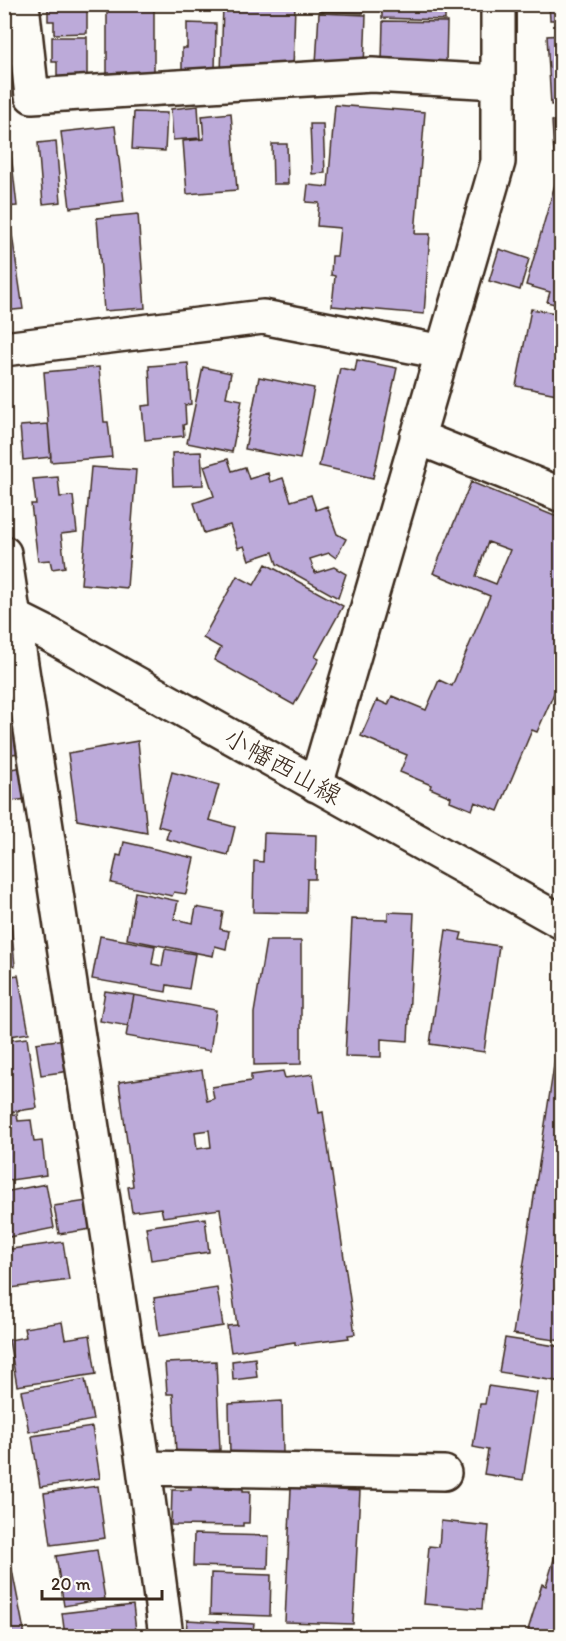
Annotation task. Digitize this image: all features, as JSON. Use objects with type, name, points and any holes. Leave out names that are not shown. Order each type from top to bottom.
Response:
[{"type":"street","points":[[22,4],[32,96],[372,75],[498,82]]},
{"type":"street","points":[[316,785],[498,162],[498,4]]},
{"type":"street","points":[[4,350],[263,317],[442,352]]},
{"type":"street","points":[[417,437],[559,486]]},
{"type":"street","points":[[4,553],[10,615],[144,1468],[166,1636]]},
{"type":"street","name":"小幡西山線","points":[[10,615],[48,634],[561,922]]},
{"type":"street","points":[[144,1468],[444,1473]]},
{"type":"building","points":[[48,4],[87,4],[87,33],[54,34],[54,21],[48,21]]},
{"type":"building","points":[[107,4],[154,4],[154,74],[107,74]]},
{"type":"building","points":[[223,4],[295,4],[293,70],[221,75]]},
{"type":"building","points":[[319,4],[364,4],[363,13],[319,11]]},
{"type":"building","points":[[382,4],[445,4],[445,20],[382,18]]},
{"type":"building","points":[[549,4],[562,4],[562,20],[550,20]]},
{"type":"building","points":[[319,13],[366,15],[364,66],[316,64]]},
{"type":"building","points":[[383,21],[447,22],[446,64],[382,63]]},
{"type":"building","points":[[187,23],[216,24],[215,71],[182,71],[182,48],[187,48]]},
{"type":"building","points":[[562,35],[562,104],[551,105],[547,36]]},
{"type":"building","points":[[52,37],[87,37],[87,80],[57,80],[57,62],[52,62]]},
{"type":"building","points":[[335,105],[425,112],[415,234],[430,234],[424,314],[332,306],[335,276],[331,275],[332,256],[337,256],[340,228],[317,226],[319,203],[306,202],[308,185],[328,187]]},
{"type":"building","points":[[198,106],[200,138],[173,140],[171,109]]},
{"type":"building","points":[[134,112],[167,113],[165,151],[132,149]]},
{"type":"building","points":[[231,113],[237,190],[187,194],[183,141],[204,139],[202,116]]},
{"type":"building","points":[[552,121],[562,121],[562,154],[554,154]]},
{"type":"building","points":[[310,124],[323,124],[325,173],[312,174]]},
{"type":"building","points":[[115,126],[124,201],[70,208],[61,132]]},
{"type":"building","points":[[8,127],[17,206],[4,207],[4,128]]},
{"type":"building","points":[[56,141],[61,202],[43,204],[38,143]]},
{"type":"building","points":[[272,144],[287,144],[288,184],[273,184]]},
{"type":"building","points":[[558,174],[562,174],[562,306],[547,302],[550,292],[526,285]]},
{"type":"building","points":[[138,214],[145,308],[104,311],[97,218]]},
{"type":"building","points":[[10,221],[23,309],[4,311],[4,222]]},
{"type":"building","points":[[499,249],[529,259],[520,290],[489,281]]},
{"type":"building","points":[[531,309],[562,314],[562,395],[516,386]]},
{"type":"building","points":[[357,360],[397,368],[373,478],[319,466],[340,368],[355,371]]},
{"type":"building","points":[[188,363],[191,404],[185,405],[184,436],[145,440],[142,406],[151,405],[149,366]]},
{"type":"building","points":[[99,367],[104,422],[108,422],[112,457],[51,462],[44,372]]},
{"type":"building","points":[[203,367],[231,373],[226,397],[242,400],[232,452],[187,443]]},
{"type":"building","points":[[259,377],[314,388],[300,459],[245,449]]},
{"type":"building","points":[[48,424],[51,457],[23,460],[20,426]]},
{"type":"building","points":[[201,452],[203,485],[173,486],[172,453]]},
{"type":"building","points":[[228,459],[232,471],[245,467],[249,479],[268,473],[270,482],[283,478],[291,501],[311,495],[316,510],[327,506],[337,534],[346,539],[336,558],[329,553],[310,559],[315,573],[334,567],[346,574],[338,598],[277,564],[273,552],[249,560],[244,546],[238,548],[230,525],[204,533],[194,503],[214,496],[204,466]]},
{"type":"building","points":[[91,467],[136,470],[127,588],[81,584]]},
{"type":"building","points":[[58,477],[60,497],[73,496],[77,532],[61,534],[65,567],[52,569],[50,560],[38,561],[31,504],[36,504],[33,479]]},
{"type":"building","points":[[471,482],[562,519],[562,675],[537,732],[532,730],[498,811],[475,802],[472,810],[450,801],[451,797],[430,788],[431,785],[400,772],[407,755],[361,736],[377,700],[388,705],[392,696],[426,710],[439,680],[452,686],[490,596],[433,573]],"holes":[[[488,542],[510,550],[496,584],[476,576]]]},
{"type":"building","points":[[266,564],[343,606],[315,657],[319,659],[294,705],[214,660],[221,648],[203,638],[237,576],[254,585]]},
{"type":"building","points":[[20,709],[28,752],[4,755],[4,712]]},
{"type":"building","points":[[138,741],[147,833],[77,820],[68,753]]},
{"type":"building","points":[[23,767],[27,799],[4,802],[4,770]]},
{"type":"building","points":[[172,772],[219,785],[209,820],[235,827],[228,855],[166,839],[169,829],[158,826]]},
{"type":"building","points":[[264,833],[316,835],[315,879],[307,879],[306,913],[253,912],[254,861],[263,862]]},
{"type":"building","points":[[124,842],[194,858],[186,894],[174,892],[172,896],[111,883],[117,855],[121,856]]},
{"type":"building","points":[[4,850],[10,888],[4,889]]},
{"type":"building","points":[[135,892],[178,901],[174,919],[193,923],[196,907],[223,912],[220,929],[229,931],[226,949],[215,946],[213,956],[127,939]]},
{"type":"building","points":[[4,901],[9,901],[15,966],[4,967]]},
{"type":"building","points":[[388,912],[414,913],[408,1041],[381,1039],[381,1057],[345,1056],[352,919],[388,920]]},
{"type":"building","points":[[446,930],[462,933],[460,940],[499,946],[484,1052],[430,1044]]},
{"type":"building","points":[[100,936],[155,946],[152,964],[162,966],[165,949],[195,954],[189,989],[167,985],[166,992],[92,979]]},
{"type":"building","points":[[266,941],[301,941],[301,1064],[254,1065],[254,1013]]},
{"type":"building","points":[[18,975],[29,1033],[4,1037],[4,977]]},
{"type":"building","points":[[105,991],[134,995],[128,1026],[100,1021]]},
{"type":"building","points":[[134,995],[216,1010],[210,1051],[126,1036]]},
{"type":"building","points":[[562,1013],[562,1341],[513,1334]]},
{"type":"building","points":[[27,1038],[37,1108],[4,1113],[4,1041]]},
{"type":"building","points":[[65,1039],[70,1071],[41,1075],[36,1043]]},
{"type":"building","points":[[202,1070],[207,1101],[214,1099],[212,1087],[251,1081],[251,1075],[283,1071],[285,1078],[313,1074],[319,1113],[323,1112],[355,1334],[348,1335],[349,1338],[295,1345],[295,1342],[231,1352],[227,1326],[237,1325],[220,1209],[163,1217],[161,1208],[132,1212],[128,1187],[133,1186],[119,1082]],"holes":[[[209,1130],[211,1147],[197,1149],[195,1132]]]},
{"type":"building","points":[[17,1114],[18,1121],[31,1120],[34,1142],[42,1141],[46,1175],[4,1181],[4,1115]]},
{"type":"building","points":[[46,1184],[54,1228],[4,1238],[4,1192]]},
{"type":"building","points":[[87,1201],[91,1229],[59,1234],[54,1206]]},
{"type":"building","points":[[205,1218],[209,1252],[151,1260],[146,1227]]},
{"type":"building","points":[[63,1242],[69,1280],[4,1289],[4,1250]]},
{"type":"building","points":[[217,1288],[223,1326],[159,1336],[154,1298]]},
{"type":"building","points":[[62,1322],[65,1339],[90,1335],[96,1374],[17,1386],[9,1340],[26,1337],[24,1328]]},
{"type":"building","points":[[505,1338],[562,1347],[562,1382],[499,1372]]},
{"type":"building","points":[[255,1358],[257,1377],[233,1380],[232,1361]]},
{"type":"building","points":[[216,1361],[220,1450],[176,1453],[173,1394],[167,1394],[165,1363]]},
{"type":"building","points":[[85,1379],[93,1420],[29,1432],[21,1391]]},
{"type":"building","points":[[488,1386],[537,1393],[523,1480],[484,1474],[488,1450],[473,1447],[480,1404],[485,1404]]},
{"type":"building","points":[[282,1401],[283,1453],[230,1455],[229,1404]]},
{"type":"building","points":[[92,1427],[100,1478],[40,1487],[32,1436]]},
{"type":"building","points":[[98,1486],[105,1538],[51,1545],[44,1493]]},
{"type":"building","points":[[191,1487],[250,1491],[249,1523],[243,1523],[243,1526],[171,1525],[172,1490],[191,1490]]},
{"type":"building","points":[[291,1488],[360,1491],[353,1624],[285,1622]]},
{"type":"building","points":[[441,1521],[489,1526],[482,1609],[424,1604],[429,1546],[439,1547]]},
{"type":"building","points":[[4,1529],[25,1636],[4,1636]]},
{"type":"building","points":[[194,1534],[269,1536],[268,1568],[193,1566]]},
{"type":"building","points":[[561,1536],[562,1636],[549,1636],[528,1630],[542,1584],[546,1586]]},
{"type":"building","points":[[97,1550],[105,1599],[64,1606],[56,1556]]},
{"type":"building","points":[[211,1573],[271,1575],[270,1616],[210,1614]]},
{"type":"building","points":[[133,1605],[136,1631],[127,1633],[127,1636],[65,1636],[62,1613]]},
{"type":"building","points":[[187,1620],[254,1624],[253,1630],[267,1631],[267,1636],[186,1636]]}]
